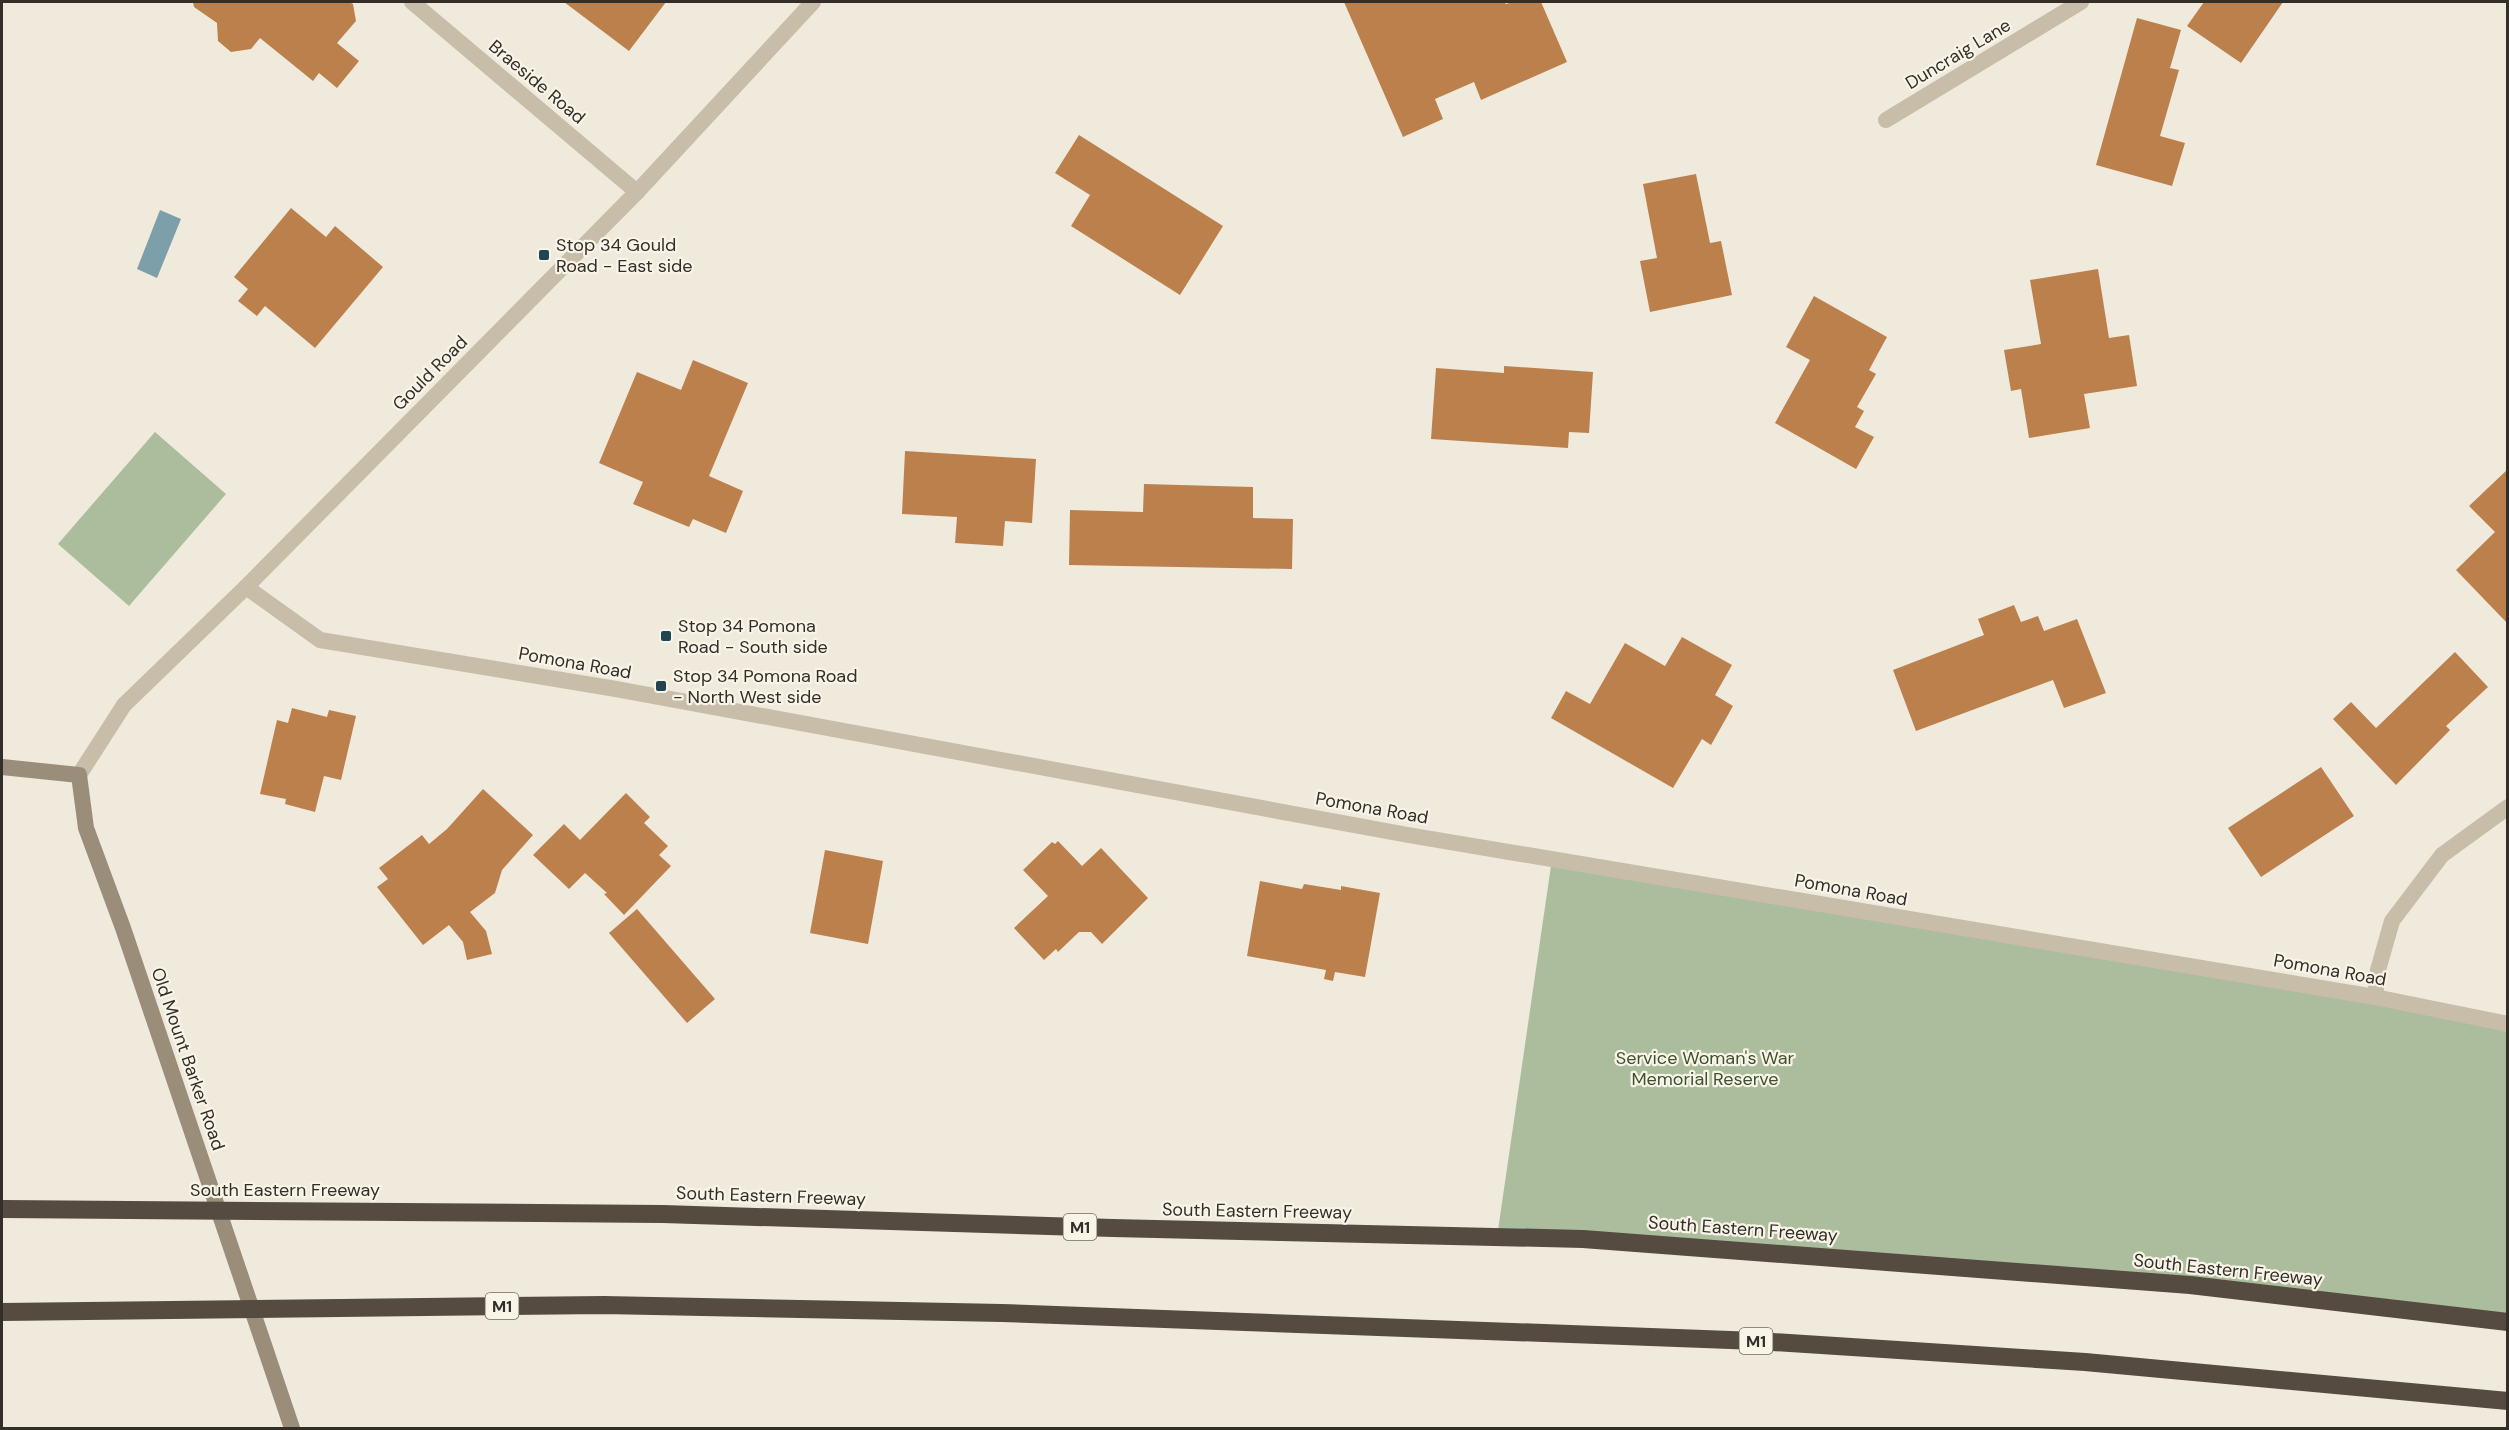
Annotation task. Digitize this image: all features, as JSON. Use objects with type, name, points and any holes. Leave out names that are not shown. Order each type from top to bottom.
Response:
[{"type":"highway","name":"South Eastern Freeway","points":[[2,1209],[663,1214],[1102,1228],[1583,1239],[2190,1285],[2508,1322]]},
{"type":"highway","name":"M1","points":[[2,1312],[604,1305],[1002,1313],[1757,1341],[2085,1362],[2508,1401]]},
{"type":"main road","points":[[2,767],[79,775]]},
{"type":"main road","name":"Old Mount Barker Road","points":[[79,775],[86,828],[123,928],[292,1428]]},
{"type":"street","name":"Braeside Road","points":[[412,2],[637,192]]},
{"type":"street","name":"Gould Road","points":[[79,775],[124,705],[246,587],[637,192],[813,2]]},
{"type":"street","name":"Duncraig Lane","points":[[1886,120],[2081,2]]},
{"type":"street","name":"Pomona Road","points":[[246,587],[320,640],[616,689],[1408,835],[2375,997],[2508,1024]]},
{"type":"street","points":[[2375,997],[2378,970],[2392,921],[2442,855],[2508,807]]},
{"type":"green space","points":[[155,432],[226,494],[129,606],[58,544]]},
{"type":"green space","name":"Service Woman's War Memorial Reserve","points":[[1552,859],[2507,1028],[2507,1322],[2190,1285],[1497,1237]]},
{"type":"water","points":[[160,210],[181,219],[157,278],[137,269]]},
{"type":"building","points":[[193,2],[349,2],[353,4],[356,21],[337,43],[359,61],[337,88],[319,73],[313,81],[260,38],[251,49],[231,52],[218,41],[217,23],[194,7]]},
{"type":"building","points":[[564,2],[666,2],[629,51]]},
{"type":"building","points":[[1344,2],[1504,2],[1506,4],[1541,2],[1567,62],[1481,100],[1474,82],[1435,99],[1443,119],[1403,137]]},
{"type":"building","points":[[2204,2],[2283,2],[2241,63],[2187,26]]},
{"type":"building","points":[[2137,18],[2181,30],[2170,68],[2179,70],[2160,136],[2185,143],[2172,186],[2096,165]]},
{"type":"building","points":[[1079,135],[1223,226],[1180,295],[1071,226],[1090,195],[1055,173]]},
{"type":"building","points":[[1696,174],[1710,243],[1721,241],[1732,295],[1650,312],[1640,261],[1657,258],[1643,184]]},
{"type":"building","points":[[291,208],[326,237],[335,226],[383,267],[315,348],[265,306],[257,316],[238,301],[248,289],[234,277]]},
{"type":"building","points":[[2098,269],[2109,338],[2129,335],[2137,386],[2084,394],[2090,428],[2029,438],[2021,389],[2011,391],[2004,350],[2041,344],[2030,280]]},
{"type":"building","points":[[1814,296],[1887,337],[1869,370],[1876,374],[1857,407],[1864,411],[1855,427],[1874,437],[1856,469],[1775,423],[1810,360],[1786,347]]},
{"type":"building","points":[[693,360],[748,383],[709,476],[743,491],[726,533],[693,519],[689,527],[633,504],[643,482],[599,463],[637,372],[681,390]]},
{"type":"building","points":[[1504,366],[1593,372],[1589,433],[1569,432],[1568,448],[1431,439],[1436,368],[1504,373]]},
{"type":"building","points":[[905,451],[1036,459],[1032,523],[1005,521],[1003,546],[955,543],[957,517],[902,514]]},
{"type":"building","points":[[2508,469],[2508,624],[2456,570],[2495,532],[2469,506]]},
{"type":"building","points":[[1144,484],[1253,487],[1253,518],[1293,519],[1292,569],[1069,565],[1070,510],[1143,512]]},
{"type":"building","points":[[2014,605],[2021,622],[2038,616],[2044,631],[2077,619],[2106,693],[2064,708],[2053,680],[1916,731],[1893,670],[1984,635],[1978,619]]},
{"type":"building","points":[[1682,637],[1732,665],[1715,695],[1733,706],[1711,745],[1702,739],[1673,788],[1551,718],[1566,691],[1590,704],[1625,643],[1665,666]]},
{"type":"building","points":[[2455,652],[2488,687],[2446,726],[2450,730],[2396,785],[2333,719],[2351,702],[2376,728]]},
{"type":"building","points":[[292,708],[327,717],[329,710],[356,716],[341,780],[324,776],[315,812],[285,804],[286,799],[260,794],[277,720],[288,723]]},
{"type":"building","points":[[2321,767],[2354,816],[2261,877],[2228,828]]},
{"type":"building","points":[[483,789],[533,835],[502,870],[495,893],[470,912],[486,931],[492,954],[467,960],[463,942],[449,925],[423,945],[377,887],[388,879],[379,868],[422,835],[429,844],[447,829]]},
{"type":"building","points":[[626,793],[650,817],[644,823],[668,846],[659,855],[671,866],[624,915],[604,894],[607,893],[585,873],[569,889],[533,855],[564,824],[580,840]]},
{"type":"building","points":[[1058,841],[1082,866],[1101,848],[1148,898],[1102,944],[1091,932],[1079,932],[1058,952],[1056,949],[1044,960],[1014,928],[1048,896],[1023,870],[1052,842],[1055,844]]},
{"type":"building","points":[[825,850],[883,861],[868,944],[810,933]]},
{"type":"building","points":[[1260,881],[1302,889],[1304,884],[1341,890],[1341,886],[1380,893],[1365,977],[1335,972],[1333,981],[1324,979],[1326,970],[1247,956]]},
{"type":"building","points":[[637,909],[715,999],[687,1023],[609,933]]},
{"type":"place","name":"Stop 34 Gould Road - East side","points":[[544,255]]},
{"type":"place","name":"Stop 34 Pomona Road - South side","points":[[666,636]]},
{"type":"place","name":"Stop 34 Pomona Road - North West side","points":[[661,686]]}]
